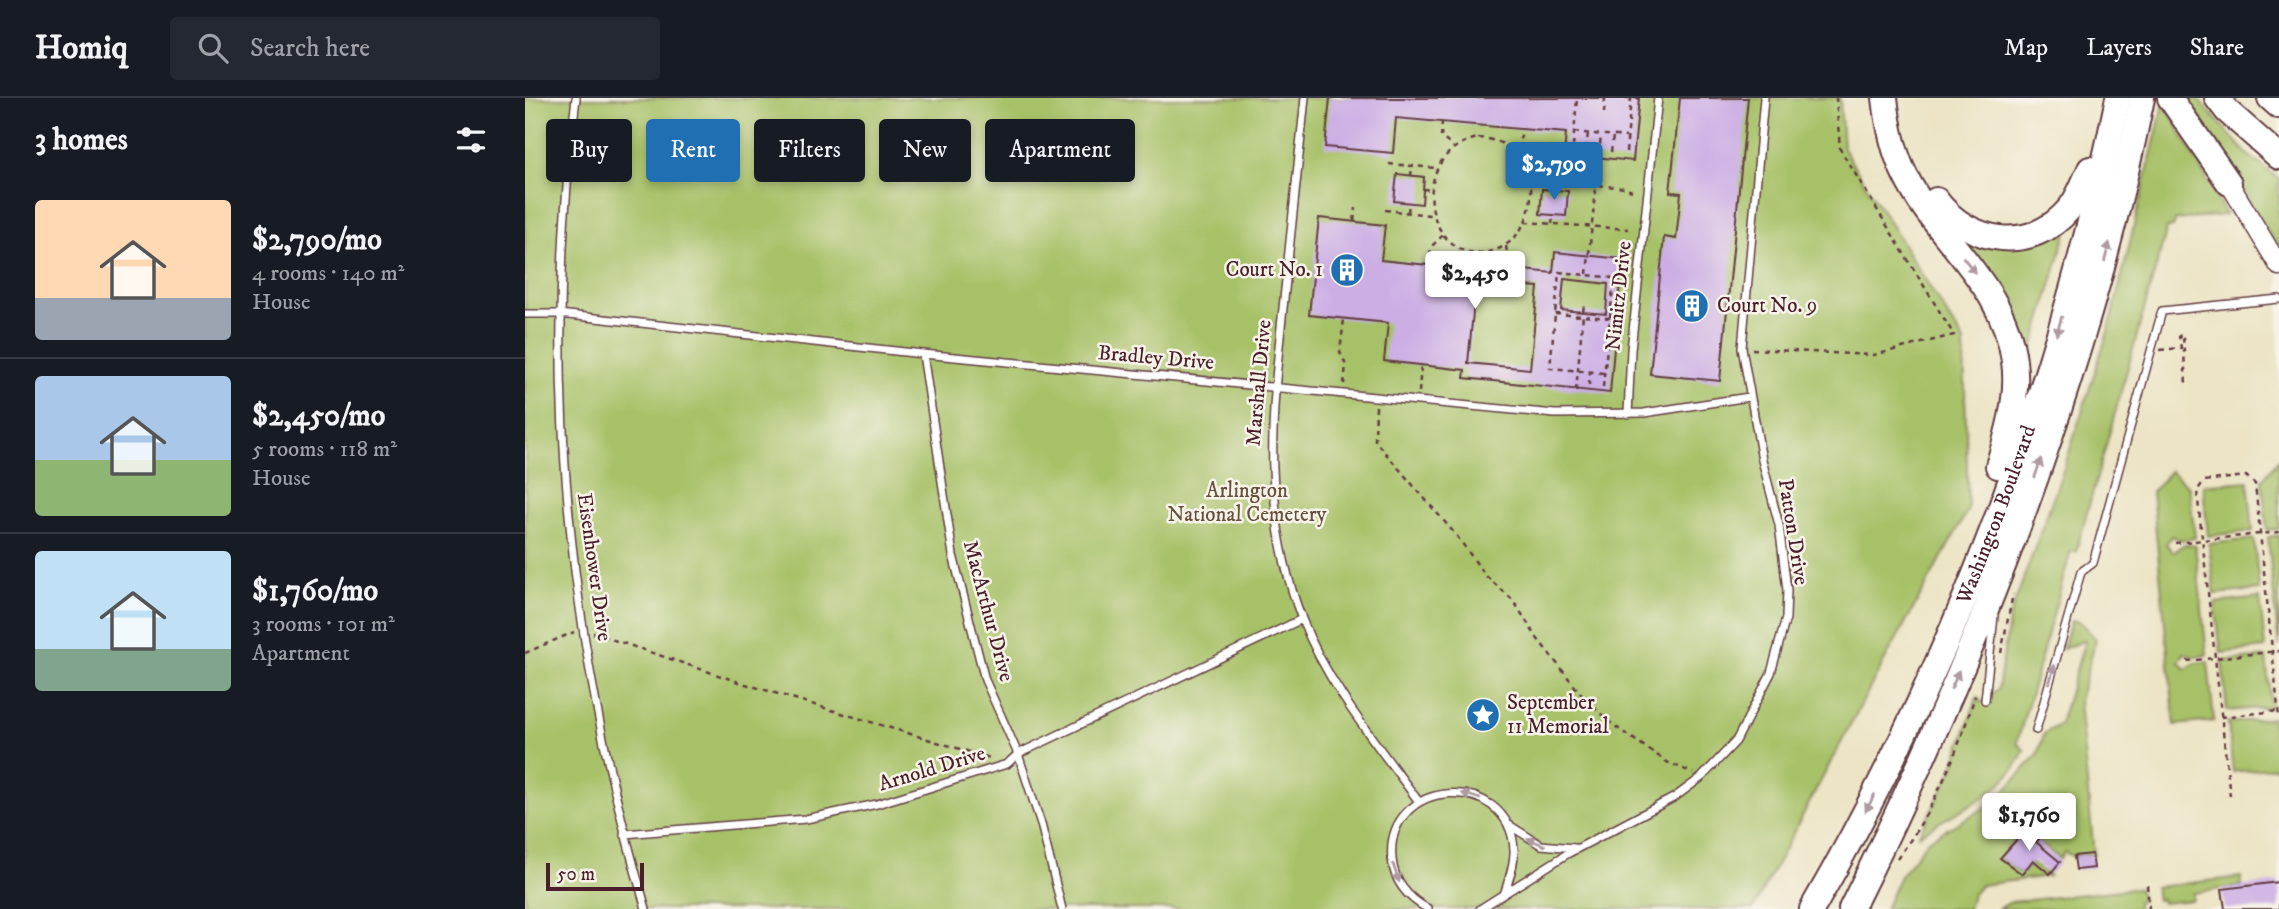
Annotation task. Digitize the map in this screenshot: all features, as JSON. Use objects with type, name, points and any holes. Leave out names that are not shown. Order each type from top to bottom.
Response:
[{"type":"highway","points":[[1885,98],[1889,127],[1905,176],[1994,300],[2008,332],[2014,363],[2014,395],[2008,429],[1976,528],[1960,609]]},
{"type":"highway","points":[[1897,98],[1906,145],[1931,193],[1947,214],[1963,227],[1981,235],[2001,239],[2039,233],[2066,213],[2077,198],[2116,108]]},
{"type":"highway","name":"Washington Boulevard","points":[[1851,909],[2002,567],[2084,331],[2133,147],[2142,98]]},
{"type":"highway","points":[[2170,98],[2229,183]]},
{"type":"highway","points":[[2182,98],[2229,183]]},
{"type":"highway","points":[[2217,98],[2227,111],[2279,157]]},
{"type":"highway","points":[[2270,98],[2279,106]]},
{"type":"highway","name":"Washington Boulevard","points":[[1812,909],[1890,763],[1960,609],[2011,475],[2052,351],[2116,108]]},
{"type":"highway","points":[[1835,909],[1889,806],[1927,742]]},
{"type":"street","points":[[2229,183],[2279,266]]},
{"type":"lane","name":"Eisenhower Drive","points":[[576,98],[564,215],[559,314],[564,481],[575,588],[624,834],[646,909]]},
{"type":"lane","name":"Marshall Drive","points":[[1305,98],[1275,386],[1271,458],[1275,517],[1302,618],[1332,678],[1419,802]]},
{"type":"lane","name":"Nimitz Drive","points":[[1628,414],[1631,350],[1658,98]]},
{"type":"lane","name":"Patton Drive","points":[[1480,909],[1579,848],[1654,809],[1702,777],[1736,741],[1762,694],[1779,650],[1786,618],[1787,590],[1779,525],[1749,397],[1742,348],[1764,98]]},
{"type":"lane","points":[[2036,730],[2081,572],[2093,563],[2162,311],[2279,299]]},
{"type":"lane","name":"Bradley Drive","points":[[525,314],[559,314],[923,355],[1377,395],[1555,414],[1628,414],[1749,397]]},
{"type":"lane","name":"MacArthur Drive","points":[[923,355],[953,555],[985,680],[1018,754],[1041,824],[1062,909]]},
{"type":"lane","points":[[1985,700],[2002,567]]},
{"type":"lane","name":"Arnold Drive","points":[[624,834],[806,819],[877,804],[1007,764],[1018,754],[1302,618]]},
{"type":"lane","points":[[1413,909],[1395,874],[1392,844],[1398,825],[1419,802],[1433,795],[1458,792],[1484,801],[1520,834],[1541,845],[1579,848]]},
{"type":"lane","points":[[1502,817],[1514,850],[1505,892]]},
{"type":"lane","points":[[1405,892],[1428,909]]},
{"type":"path","points":[[1573,146],[1577,98]]},
{"type":"path","points":[[1604,113],[1605,98]]},
{"type":"path","points":[[1626,152],[1631,98]]},
{"type":"path","points":[[1742,348],[1874,355],[1954,335],[1840,149],[1836,98]]},
{"type":"path","points":[[1442,122],[1441,137],[1453,147]]},
{"type":"path","points":[[1516,150],[1523,129]]},
{"type":"path","points":[[1574,132],[1627,137]]},
{"type":"path","points":[[1586,149],[1588,134]]},
{"type":"path","points":[[1587,275],[1601,135]]},
{"type":"path","points":[[1611,152],[1613,136]]},
{"type":"path","points":[[1478,138],[1490,138],[1516,150],[1529,178],[1531,204],[1525,222],[1506,246],[1492,251],[1472,252],[1461,249],[1444,235],[1432,215],[1432,190],[1436,168],[1453,147],[1478,138]]},
{"type":"path","points":[[1389,164],[1436,168]]},
{"type":"path","points":[[1411,176],[1412,166]]},
{"type":"path","points":[[1529,178],[1632,191]]},
{"type":"path","points":[[1555,190],[1556,181]]},
{"type":"path","points":[[1423,189],[1432,190]]},
{"type":"path","points":[[1408,212],[1409,203]]},
{"type":"path","points":[[1354,222],[1356,208]]},
{"type":"path","points":[[1385,210],[1432,215]]},
{"type":"path","points":[[1552,225],[1553,215]]},
{"type":"path","points":[[1525,222],[1628,229]]},
{"type":"path","points":[[1429,265],[1431,247],[1444,235]]},
{"type":"path","points":[[1506,246],[1506,288]]},
{"type":"path","points":[[1603,387],[1614,278],[1559,272],[1550,368],[1604,373]]},
{"type":"path","points":[[1576,391],[1584,303]]},
{"type":"path","points":[[1555,314],[1610,318]]},
{"type":"path","points":[[1343,392],[1346,365],[1340,352],[1344,319]]},
{"type":"path","points":[[2151,351],[2181,348],[2179,335],[2183,335],[2186,385]]},
{"type":"path","points":[[1418,399],[1421,364]]},
{"type":"path","points":[[1589,385],[1590,372]]},
{"type":"path","points":[[1377,395],[1375,441],[1456,535],[1486,576],[1513,600],[1537,638],[1584,698],[1613,725],[1667,762],[1702,777]]},
{"type":"path","points":[[2230,796],[2197,491],[2204,481],[2246,476],[2255,484],[2279,717]]},
{"type":"path","points":[[2175,543],[2279,532]]},
{"type":"path","points":[[525,653],[583,629],[653,655],[1007,764]]},
{"type":"path","points":[[2187,661],[2279,651]]},
{"type":"path","points":[[2221,717],[2278,710]]},
{"type":"path","points":[[2147,885],[2149,909]]},
{"type":"green space","name":"Arlington National Cemetery","points":[[525,98],[1840,98],[1843,148],[1964,342],[1968,510],[1881,667],[1753,909],[525,909]]},
{"type":"green space","points":[[2187,98],[2197,98],[2247,154],[2279,179],[2279,249]]},
{"type":"green space","points":[[2164,102],[2226,215],[2176,220],[2173,227],[2167,228],[2076,552],[2071,551],[2017,743],[2024,750],[2016,766],[1992,790],[1918,836],[1951,773],[1977,698],[1979,697],[1980,702],[1990,701],[1991,694],[1998,689],[2010,616],[2064,468],[2110,325]]},
{"type":"green space","points":[[2071,216],[2022,387],[1946,219],[1970,239]]},
{"type":"green space","points":[[2278,460],[2279,529],[2267,530],[2262,480]]},
{"type":"green space","points":[[2170,471],[2189,487],[2195,538],[2182,540],[2171,536],[2166,544],[2173,552],[2183,545],[2195,545],[2207,655],[2194,657],[2184,653],[2179,662],[2186,669],[2195,663],[2208,662],[2214,721],[2175,725],[2152,492]]},
{"type":"green space","points":[[2248,481],[2253,531],[2208,536],[2203,485]]},
{"type":"green space","points":[[2279,535],[2279,646],[2268,537]]},
{"type":"green space","points":[[2254,539],[2259,590],[2215,594],[2209,544]]},
{"type":"green space","points":[[2260,598],[2265,648],[2221,653],[2215,603]]},
{"type":"green space","points":[[2071,621],[2079,621],[2096,639],[2079,701],[2094,854],[2072,856],[2064,852],[2060,859],[2039,842],[2043,837],[2027,824],[2000,858],[2022,874],[2031,863],[2049,876],[1981,885],[1972,895],[1968,909],[1885,909],[1900,876],[1928,840],[1995,802],[2038,754],[2044,734],[2060,724],[2085,640],[2063,649]]},
{"type":"green space","points":[[2266,657],[2271,707],[2227,711],[2222,661]]},
{"type":"green space","points":[[2272,718],[2278,767],[2233,772],[2228,723]]},
{"type":"green space","points":[[2241,877],[2242,886],[2193,893],[2193,900],[2162,903],[2161,899],[2157,900],[2155,887]]},
{"type":"green space","points":[[2139,888],[2142,901],[2137,902],[2137,909],[1998,909],[2011,902]]},
{"type":"building","points":[[1330,98],[1639,98],[1633,161],[1564,154],[1566,133],[1396,118],[1393,153],[1325,147]]},
{"type":"building","name":"Court No. 9","points":[[1680,98],[1748,98],[1720,381],[1650,374],[1664,237],[1676,239],[1681,193],[1670,192]]},
{"type":"building","points":[[1397,174],[1424,177],[1422,204],[1394,201]]},
{"type":"building","points":[[1542,189],[1568,191],[1566,216],[1540,214]]},
{"type":"building","points":[[1319,218],[1385,225],[1381,260],[1475,270],[1475,265],[1553,273],[1555,252],[1622,259],[1610,393],[1464,378],[1465,370],[1384,361],[1388,323],[1309,315]],"holes":[[[1564,279],[1608,284],[1606,314],[1561,310]],[[1476,282],[1538,287],[1530,369],[1468,363]]]},
{"type":"building","points":[[2029,826],[2041,837],[2036,842],[2060,862],[2050,874],[2033,860],[2022,874],[2000,858]]},
{"type":"building","points":[[2092,854],[2094,868],[2076,870],[2074,856]]},
{"type":"building","points":[[2279,882],[2279,909],[2225,909],[2222,889]]},
{"type":"place","name":"Court No. 1","points":[[1347,270]]},
{"type":"place","name":"Court No. 9","points":[[1692,306]]},
{"type":"place","name":"September 11 Memorial","points":[[1483,715]]}]
